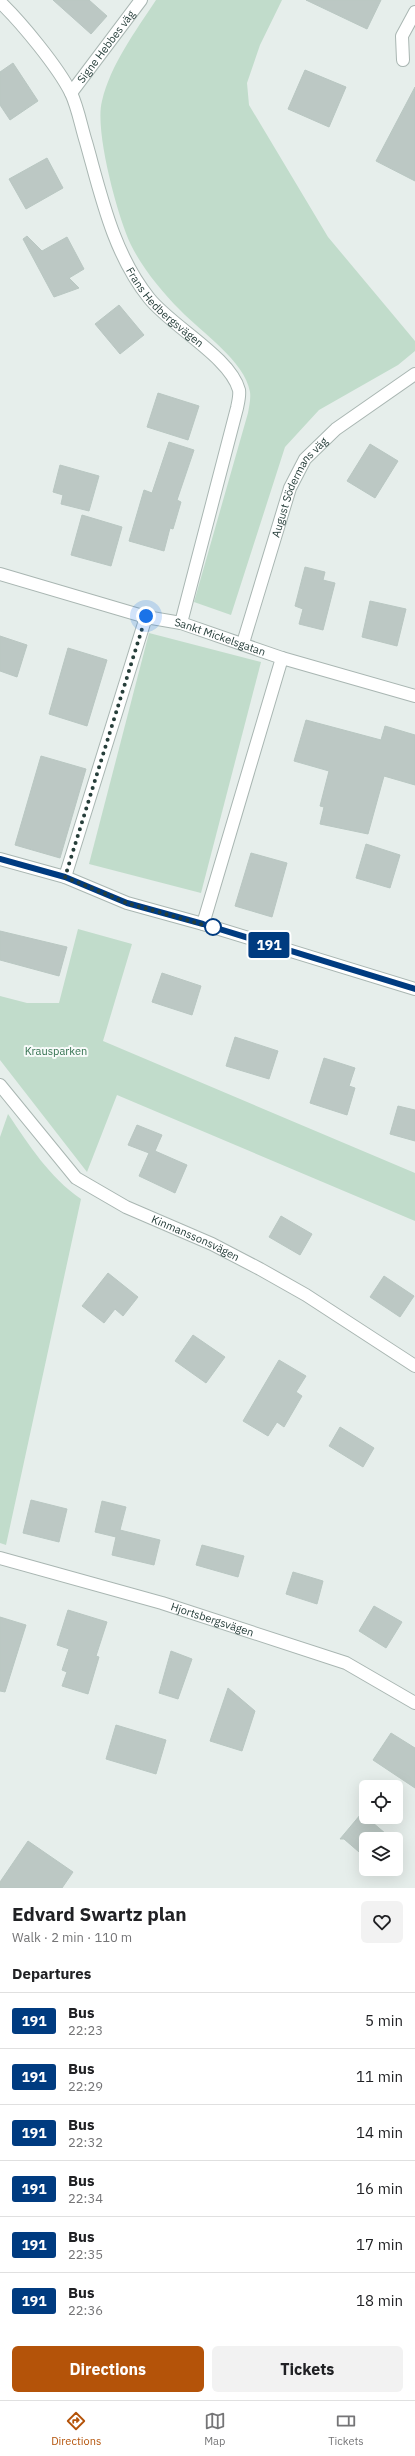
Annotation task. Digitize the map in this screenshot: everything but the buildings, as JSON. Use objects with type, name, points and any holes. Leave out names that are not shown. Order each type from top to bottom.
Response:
[{"type":"street","name":"Signe Hebbes väg","points":[[71,92],[141,0]]},
{"type":"street","name":"Frans Hedbergsvägen","points":[[0,2],[45,55],[71,92],[103,206],[116,241],[133,273],[149,298],[177,327],[231,373],[239,391],[237,408],[180,623]]},
{"type":"street","points":[[403,60],[402,36],[415,12]]},
{"type":"street","name":"August Södermans väg","points":[[243,643],[290,488],[305,459],[336,428],[415,374]]},
{"type":"street","name":"Sankt Mickelsgatan","points":[[0,574],[146,616],[180,623],[243,643],[282,658],[415,696]]},
{"type":"street","points":[[65,877],[146,616]]},
{"type":"street","points":[[203,924],[282,658]]},
{"type":"street","points":[[0,859],[65,877],[127,903],[203,924],[415,989]]},
{"type":"street","name":"Kinmanssonsvägen","points":[[0,1085],[76,1178],[126,1207],[212,1244],[260,1269],[306,1295],[415,1366]]},
{"type":"street","name":"Hjortsbergsvägen","points":[[0,1558],[162,1603],[339,1661],[368,1674],[415,1702]]},
{"type":"green space","points":[[156,0],[282,0],[260,45],[247,83],[249,105],[328,237],[415,341],[415,351],[398,365],[319,410],[285,447],[231,615],[194,602],[248,413],[250,392],[240,369],[231,358],[166,296],[153,280],[136,254],[126,232],[114,195],[101,132],[100,114],[102,101],[111,74],[124,49]]},
{"type":"green space","points":[[149,633],[261,662],[201,893],[89,864]]},
{"type":"green space","name":"Krausparken","points":[[78,929],[132,944],[103,1041],[415,1173],[415,1221],[117,1095],[87,1172],[0,1060],[0,996],[27,1003],[59,1003]]},
{"type":"green space","points":[[8,1114],[49,1171],[81,1199],[6,1545],[0,1543],[0,1137]]},
{"type":"bus line","name":"191","points":[[0,859],[65,877],[127,903],[203,924],[415,989]]},
{"type":"route","points":[[146,616],[65,877],[127,903],[218,929],[213,927]]}]
